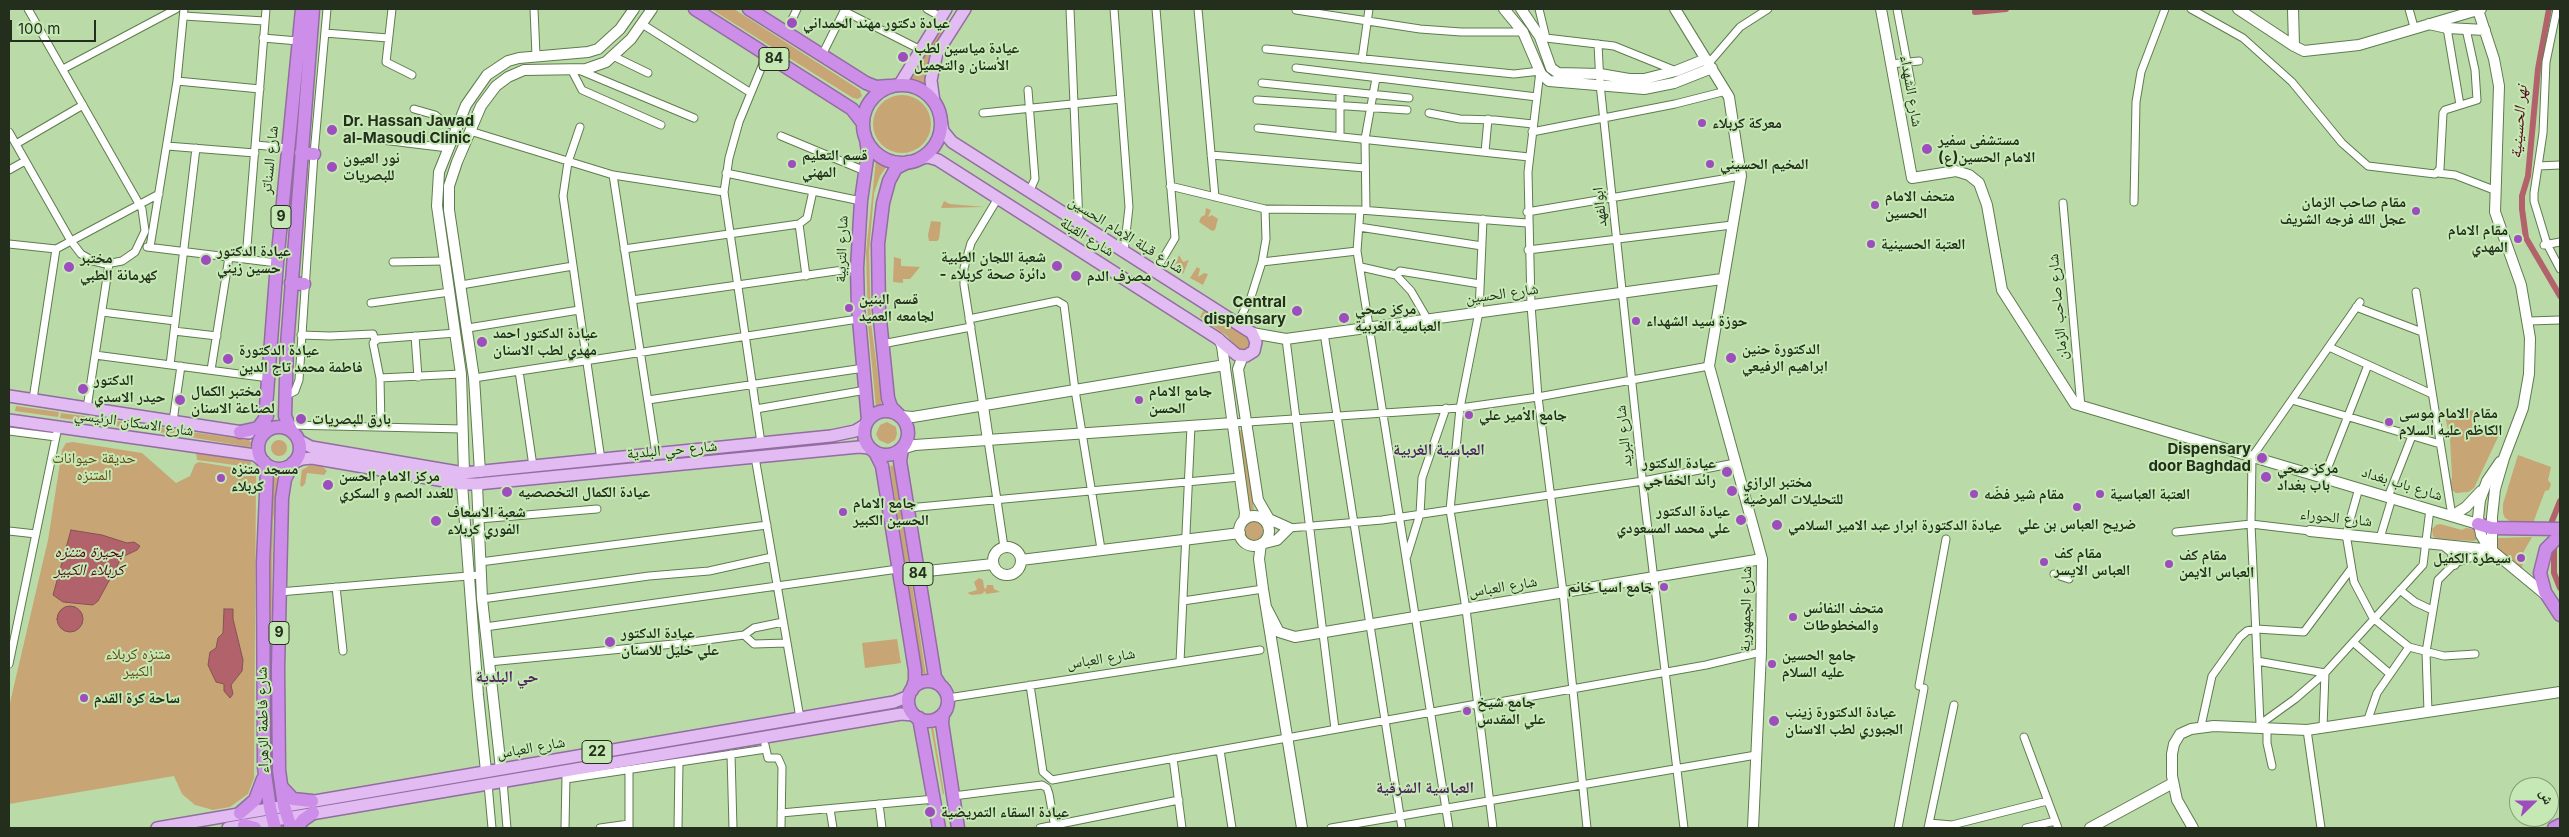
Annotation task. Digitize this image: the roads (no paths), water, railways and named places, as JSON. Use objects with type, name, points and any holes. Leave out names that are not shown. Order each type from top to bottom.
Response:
[{"type":"highway","name":"84","points":[[696,9],[852,109],[862,122],[866,139]]},
{"type":"highway","name":"84","points":[[749,9],[866,83],[876,87],[896,85],[919,89],[934,102]]},
{"type":"highway","name":"شارع السناتر","points":[[264,433],[268,413],[277,263],[298,41],[307,13]]},
{"type":"highway","name":"شارع السناتر","points":[[292,432],[285,416],[285,396],[291,283],[308,153],[307,13]]},
{"type":"highway","points":[[862,122],[864,112],[874,95],[896,85]]},
{"type":"highway","points":[[934,102],[940,120]]},
{"type":"highway","name":"84","points":[[940,120],[936,143],[914,161],[896,168],[892,175],[881,219],[878,269],[882,344],[889,401],[905,422],[908,436],[901,455],[908,508],[935,677],[948,698]]},
{"type":"highway","points":[[866,139],[871,148],[888,160],[914,161]]},
{"type":"highway","name":"شارع التربية","points":[[866,139],[868,152],[861,201],[857,268],[858,318],[866,390],[866,423]]},
{"type":"highway","points":[[291,283],[304,284]]},
{"type":"highway","points":[[273,321],[276,328],[280,329],[288,324]]},
{"type":"highway","points":[[272,344],[274,339],[279,338],[284,340],[287,345]]},
{"type":"highway","points":[[866,423],[883,411],[900,416]]},
{"type":"highway","points":[[240,432],[258,428],[264,422],[268,413]]},
{"type":"highway","name":"84","points":[[866,423],[864,435],[882,466],[915,670],[916,680],[911,693],[910,708],[917,716],[939,827]]},
{"type":"highway","points":[[264,433],[277,427],[292,432]]},
{"type":"highway","name":"9","points":[[292,432],[300,450],[293,463]]},
{"type":"highway","name":"9","points":[[262,462],[258,445],[264,433]]},
{"type":"highway","points":[[872,450],[889,455],[901,455]]},
{"type":"highway","points":[[262,462],[269,466],[282,468],[293,463]]},
{"type":"highway","name":"شارع فاطمة الزهراء","points":[[262,462],[264,767],[272,819]]},
{"type":"highway","name":"شارع فاطمة الزهراء","points":[[288,817],[281,786],[278,677],[279,592],[283,487],[288,471],[293,463]]},
{"type":"highway","points":[[2478,524],[2491,528],[2557,531],[2544,554],[2540,568],[2542,582],[2548,596],[2560,614]]},
{"type":"highway","points":[[262,661],[269,666],[278,663]]},
{"type":"highway","points":[[262,676],[272,673],[278,677]]},
{"type":"highway","points":[[911,693],[925,682],[940,685]]},
{"type":"highway","points":[[948,698],[942,723],[958,826]]},
{"type":"highway","points":[[917,716],[934,720],[943,714]]},
{"type":"highway","points":[[240,813],[252,804],[260,791],[264,767]]},
{"type":"highway","points":[[281,786],[293,799],[312,807],[297,828]]},
{"type":"highway","points":[[935,801],[943,797],[953,799]]},
{"type":"highway","points":[[2554,828],[2560,824]]},
{"type":"main road","points":[[486,771],[468,576],[463,478],[461,374],[436,196],[439,172],[473,92],[487,75],[508,61],[536,55],[574,54],[598,49],[607,43],[620,29],[634,9]]},
{"type":"main road","points":[[480,472],[474,378],[449,210],[449,186],[481,106],[496,86],[508,77],[524,70],[573,69],[596,66],[615,57],[652,9]]},
{"type":"main road","points":[[934,102],[931,86],[933,66],[937,53],[950,30],[966,9]]},
{"type":"main road","points":[[1504,9],[1523,32],[1544,78],[1553,82],[1600,79],[1637,80],[1709,64]]},
{"type":"main road","points":[[1521,9],[1543,37],[1550,66],[1555,71],[1600,79],[1628,89],[1652,88],[1674,83],[1709,64]]},
{"type":"main road","points":[[1674,9],[1726,92],[1741,176]]},
{"type":"main road","name":"شارع الشهداء","points":[[1881,9],[1912,178],[1956,171],[1969,175],[1979,183],[1986,200],[2002,290],[2071,399],[2081,407]]},
{"type":"main road","points":[[2238,9],[2304,51],[2359,45],[2429,24],[2463,11],[2479,9],[2496,67],[2499,93],[2494,190],[2497,219],[2521,285],[2529,321],[2530,356],[2527,391],[2518,425],[2504,458],[2496,489],[2491,528],[2492,550]]},
{"type":"main road","points":[[2293,9],[2294,46]]},
{"type":"main road","points":[[896,85],[921,50],[941,17],[950,30]]},
{"type":"main road","points":[[2429,24],[2447,28],[2485,30]]},
{"type":"main road","name":"شارع قبلة الإمام الحسين","points":[[940,120],[944,134],[954,144],[1237,324],[1252,333],[1286,339]]},
{"type":"main road","name":"شارع القبلة","points":[[914,161],[928,157],[938,160],[1171,308],[1217,338],[1237,355],[1243,356]]},
{"type":"main road","name":"شارع الجمهورية","points":[[1741,176],[1722,279],[1709,366],[1762,559],[1761,652],[1753,828]]},
{"type":"main road","name":"شارع الحسين","points":[[1286,339],[1722,279]]},
{"type":"main road","points":[[1171,308],[1183,302],[1183,289]]},
{"type":"main road","points":[[1194,323],[1192,315],[1195,308],[1206,304]]},
{"type":"main road","points":[[1217,338],[1222,344],[1240,477],[1244,520],[1240,533],[1247,544],[1261,544],[1277,540],[1289,528],[1269,519],[1260,507],[1238,369],[1243,356],[1249,355],[1256,348],[1256,338],[1252,333]]},
{"type":"main road","points":[[900,416],[908,418],[1225,365]]},
{"type":"main road","name":"شارع الاسكان الرئيسي","points":[[9,396],[240,432],[264,433]]},
{"type":"main road","points":[[983,406],[988,440]]},
{"type":"main road","name":"شارع باب بغداد","points":[[2081,407],[2324,477],[2478,524]]},
{"type":"main road","name":"شارع حي البلدية","points":[[463,478],[480,472],[831,436],[855,431],[866,423]]},
{"type":"main road","points":[[901,455],[912,445],[1233,423]]},
{"type":"main road","name":"شارع الاسكان الرئيسي","points":[[9,428],[57,432],[262,462]]},
{"type":"main road","points":[[292,432],[309,446],[397,461],[463,478]]},
{"type":"main road","points":[[831,436],[836,444],[833,450]]},
{"type":"main road","name":"شارع حي البلدية","points":[[463,478],[477,484],[833,450],[872,450]]},
{"type":"main road","points":[[293,463],[302,459],[312,458],[396,473],[463,478]]},
{"type":"main road","points":[[2504,458],[2494,469],[2484,488],[2479,506],[2478,524],[2482,538],[2492,550],[2548,596]]},
{"type":"main road","points":[[396,473],[394,465],[397,461]]},
{"type":"main road","points":[[477,484],[482,599],[501,769]]},
{"type":"main road","points":[[2452,516],[2466,506],[2484,488]]},
{"type":"main road","points":[[1244,520],[1255,516],[1266,522],[1269,534],[1261,544],[1259,559],[1302,828]]},
{"type":"main road","name":"شارع الحوراء","points":[[2310,531],[2492,550]]},
{"type":"main road","points":[[1021,560],[1240,533]]},
{"type":"main road","points":[[2443,545],[2454,552],[2454,564]]},
{"type":"main road","points":[[1004,547],[1016,550],[1021,560],[1016,571],[1009,575],[1001,574],[993,564],[995,552],[1004,547]]},
{"type":"main road","name":"شارع العباس","points":[[1266,607],[1272,622],[1283,634],[1295,636],[1762,559]]},
{"type":"main road","points":[[918,572],[993,564]]},
{"type":"main road","points":[[2192,828],[2183,814],[2173,783],[2172,754],[2174,744],[2180,734],[2201,726],[2306,730],[2560,692]]},
{"type":"main road","name":"شارع العباس","points":[[228,828],[249,827],[272,819],[288,817],[312,807],[486,771],[898,701],[911,693]]},
{"type":"main road","name":"شارع العباس","points":[[312,807],[566,775],[905,714],[917,716]]},
{"type":"main road","points":[[2090,828],[2173,783]]},
{"type":"main road","name":"شارع العباس","points":[[157,828],[240,813],[272,819]]},
{"type":"street","points":[[9,132],[77,251],[88,260],[109,264],[126,259],[140,246],[145,224],[139,204],[28,9]]},
{"type":"street","points":[[63,69],[176,9]]},
{"type":"street","points":[[246,259],[266,9]]},
{"type":"street","points":[[285,396],[293,393],[298,385],[304,284],[308,153],[327,9]]},
{"type":"street","points":[[392,9],[387,64],[412,75]]},
{"type":"street","points":[[534,9],[536,55]]},
{"type":"street","points":[[786,32],[797,9]]},
{"type":"street","points":[[927,9],[941,17]]},
{"type":"street","points":[[1070,9],[1079,223]]},
{"type":"street","points":[[1114,9],[1129,207],[1124,252]]},
{"type":"street","points":[[1155,272],[1174,238],[1156,9]]},
{"type":"street","points":[[1198,9],[1215,197]]},
{"type":"street","points":[[1362,59],[1369,9]]},
{"type":"street","points":[[1539,9],[1543,37],[1622,49],[1676,71]]},
{"type":"street","points":[[1709,64],[1740,27],[1768,9]]},
{"type":"street","points":[[1897,9],[1911,84]]},
{"type":"street","points":[[2134,202],[2136,102],[2141,72],[2165,9]]},
{"type":"street","points":[[2191,9],[2243,38],[2292,82],[2342,143],[2368,166],[2391,171],[2454,175],[2494,190]]},
{"type":"street","points":[[2409,9],[2414,27]]},
{"type":"street","points":[[2557,9],[2546,62],[2543,133],[2534,184],[2534,201],[2545,245],[2560,269]]},
{"type":"street","points":[[822,55],[844,10],[921,50]]},
{"type":"street","points":[[1296,10],[1391,26],[1454,32],[1523,32]]},
{"type":"street","points":[[150,247],[177,81],[184,12],[264,21]]},
{"type":"street","points":[[642,24],[751,93]]},
{"type":"street","points":[[2447,28],[2460,104]]},
{"type":"street","points":[[2438,173],[2440,169],[2443,113],[2445,110],[2460,104],[2477,100],[2475,70],[2466,29]]},
{"type":"street","points":[[325,33],[388,38]]},
{"type":"street","points":[[263,38],[298,41]]},
{"type":"street","points":[[1598,44],[1600,79]]},
{"type":"street","points":[[1266,49],[1514,74],[1540,71],[1529,158],[1527,223],[1531,305],[1538,397],[1552,495],[1587,828]]},
{"type":"street","points":[[761,443],[724,192],[726,173],[739,122],[767,54]]},
{"type":"street","points":[[615,57],[648,73]]},
{"type":"street","points":[[1891,64],[1920,61]]},
{"type":"street","points":[[1296,68],[1537,97]]},
{"type":"street","points":[[573,69],[694,118]]},
{"type":"street","points":[[573,69],[582,90],[661,125]]},
{"type":"street","points":[[1376,78],[1365,139],[1363,210],[1357,251],[1371,327],[1449,828]]},
{"type":"street","name":"ابوالفهد","points":[[1600,79],[1623,293]]},
{"type":"street","points":[[177,81],[260,89]]},
{"type":"street","points":[[1262,83],[1409,98]]},
{"type":"street","points":[[1028,90],[1031,108],[1035,179],[1029,192]]},
{"type":"street","points":[[1340,92],[1340,137]]},
{"type":"street","points":[[1532,132],[1726,92]]},
{"type":"street","points":[[983,113],[1121,99]]},
{"type":"street","points":[[1257,100],[1407,110]]},
{"type":"street","points":[[16,144],[83,105]]},
{"type":"street","points":[[414,109],[435,115],[444,122],[457,127]]},
{"type":"street","points":[[1429,112],[1460,119],[1533,124]]},
{"type":"street","points":[[1486,152],[1488,120]]},
{"type":"street","points":[[580,127],[568,162],[563,196],[601,460]]},
{"type":"street","points":[[1258,128],[1529,158]]},
{"type":"street","points":[[470,131],[613,174],[724,192]]},
{"type":"street","points":[[781,136],[865,171]]},
{"type":"street","points":[[374,139],[448,148]]},
{"type":"street","points":[[167,146],[255,149],[288,148]]},
{"type":"street","points":[[170,365],[196,148]]},
{"type":"street","points":[[1211,155],[1365,168]]},
{"type":"street","points":[[9,170],[25,161]]},
{"type":"street","points":[[2538,166],[2560,166]]},
{"type":"street","points":[[726,173],[861,201]]},
{"type":"street","points":[[613,174],[656,454]]},
{"type":"street","points":[[1528,212],[1741,176]]},
{"type":"street","points":[[1170,186],[1265,209],[1363,210],[1527,223]]},
{"type":"street","points":[[624,249],[799,224],[807,218],[813,191]]},
{"type":"street","points":[[9,244],[56,249],[159,194]]},
{"type":"street","points":[[983,406],[964,277],[966,260],[972,243],[998,198]]},
{"type":"street","name":"شارع صاحب الزمان","points":[[2063,203],[2081,407]]},
{"type":"street","points":[[1237,324],[1251,297],[1262,262],[1266,239],[1265,209]]},
{"type":"street","points":[[1483,219],[1479,312],[1460,408],[1450,510],[1466,609],[1477,705],[1491,799],[1493,828]]},
{"type":"street","points":[[799,224],[806,276]]},
{"type":"street","points":[[1528,250],[1732,225]]},
{"type":"street","points":[[1359,227],[1482,246]]},
{"type":"street","points":[[2545,245],[2560,242]]},
{"type":"street","points":[[140,246],[277,263]]},
{"type":"street","points":[[33,399],[56,249]]},
{"type":"street","points":[[1262,262],[1357,251]]},
{"type":"street","points":[[211,370],[229,257]]},
{"type":"street","points":[[393,262],[445,261]]},
{"type":"street","points":[[87,408],[109,264]]},
{"type":"street","points":[[461,286],[574,266]]},
{"type":"street","points":[[1361,267],[1396,275],[1412,291],[1425,316]]},
{"type":"street","points":[[632,300],[857,268]]},
{"type":"street","points":[[1396,275],[1400,271],[1480,284]]},
{"type":"street","points":[[371,303],[450,292]]},
{"type":"street","points":[[2416,292],[2452,516]]},
{"type":"street","name":"شارع البريد","points":[[1623,293],[1642,481],[1684,828]]},
{"type":"street","points":[[969,319],[1062,302],[1064,305],[1075,390],[1102,549]]},
{"type":"street","points":[[2272,766],[2261,727],[2251,524],[2252,456],[2358,304],[2422,332]]},
{"type":"street","points":[[468,328],[579,310]]},
{"type":"street","points":[[102,312],[175,321]]},
{"type":"street","points":[[474,378],[858,318]]},
{"type":"street","points":[[2529,321],[2560,320]]},
{"type":"street","points":[[882,344],[971,327]]},
{"type":"street","points":[[174,331],[217,336]]},
{"type":"street","points":[[375,340],[456,333]]},
{"type":"street","points":[[1324,333],[1402,828]]},
{"type":"street","points":[[301,335],[373,334],[380,378],[381,427]]},
{"type":"street","points":[[414,336],[418,377]]},
{"type":"street","points":[[1286,339],[1335,729]]},
{"type":"street","points":[[2329,347],[2432,394]]},
{"type":"street","points":[[95,355],[269,378]]},
{"type":"street","points":[[2324,477],[2368,365]]},
{"type":"street","points":[[173,421],[181,366]]},
{"type":"street","points":[[1233,423],[1460,408],[1538,397],[1709,366]]},
{"type":"street","points":[[648,400],[864,368]]},
{"type":"street","points":[[518,372],[534,466]]},
{"type":"street","points":[[380,378],[461,374]]},
{"type":"street","points":[[756,409],[866,390]]},
{"type":"street","points":[[2292,400],[2440,444]]},
{"type":"street","points":[[1406,559],[1420,514],[1422,478],[1446,408]]},
{"type":"street","points":[[1180,662],[1191,426]]},
{"type":"street","points":[[292,432],[381,427],[463,429]]},
{"type":"street","points":[[9,664],[10,647],[57,432]]},
{"type":"street","points":[[2380,538],[2390,497],[2412,436]]},
{"type":"street","points":[[988,440],[1004,547]]},
{"type":"street","points":[[755,457],[800,718]]},
{"type":"street","points":[[1289,528],[1450,510],[1642,481],[1736,463]]},
{"type":"street","points":[[908,508],[1240,477]]},
{"type":"street","points":[[2359,488],[2346,534],[2351,569],[2359,593],[2373,618],[2409,647],[2444,656],[2475,654]]},
{"type":"street","points":[[479,519],[596,509]]},
{"type":"street","points":[[2261,727],[2325,673],[2423,564],[2430,509]]},
{"type":"street","name":"شارع الحوراء","points":[[2176,532],[2251,524],[2310,531]]},
{"type":"street","points":[[480,562],[767,525]]},
{"type":"street","points":[[9,531],[36,534]]},
{"type":"street","points":[[1403,535],[1408,540],[1414,535]]},
{"type":"street","points":[[1898,828],[1946,539]]},
{"type":"street","points":[[2428,712],[2426,652],[2438,580],[2454,564],[2492,550]]},
{"type":"street","points":[[2468,558],[2487,556],[2506,562]]},
{"type":"street","points":[[482,599],[650,576],[710,571],[772,557]]},
{"type":"street","points":[[485,627],[898,569]]},
{"type":"street","points":[[2201,726],[2212,676],[2240,637],[2247,631],[2256,629],[2304,632],[2351,569]]},
{"type":"street","points":[[2054,574],[2069,579]]},
{"type":"street","points":[[279,592],[480,575]]},
{"type":"street","points":[[336,587],[343,651]]},
{"type":"street","points":[[1183,601],[1263,589]]},
{"type":"street","points":[[2400,590],[2415,602],[2432,610]]},
{"type":"street","points":[[489,662],[684,643],[744,635],[754,628],[784,622]]},
{"type":"street","points":[[744,635],[754,644],[787,644]]},
{"type":"street","points":[[2353,642],[2390,674]]},
{"type":"street","points":[[2367,722],[2376,693],[2409,647]]},
{"type":"street","name":"شارع العباس","points":[[948,698],[1260,650]]},
{"type":"street","points":[[1030,685],[1043,772],[1050,780],[1666,672],[1761,652]]},
{"type":"street","points":[[2257,661],[2325,673]]},
{"type":"street","points":[[2323,728],[2325,673]]},
{"type":"street","points":[[1954,705],[1928,826],[1952,826],[2047,801]]},
{"type":"street","points":[[2306,730],[2321,828]]},
{"type":"street","points":[[2024,737],[2057,825],[2026,828]]},
{"type":"street","points":[[764,738],[768,758],[778,758],[782,767],[782,828]]},
{"type":"street","points":[[565,828],[566,775],[629,770],[766,750]]},
{"type":"street","points":[[1220,750],[1232,828]]},
{"type":"street","points":[[731,754],[732,828]]},
{"type":"street","points":[[1331,828],[1756,755]]},
{"type":"street","points":[[1174,758],[1182,828]]},
{"type":"street","points":[[678,828],[679,762]]},
{"type":"street","points":[[600,828],[629,826],[629,770]]},
{"type":"street","points":[[503,782],[507,828]]},
{"type":"street","points":[[488,784],[492,828]]},
{"type":"street","points":[[953,799],[1042,785],[1049,794],[1054,827]]},
{"type":"street","points":[[1040,828],[1054,827],[1179,800]]},
{"type":"street","points":[[781,813],[935,801]]},
{"type":"street","points":[[879,804],[882,828]]},
{"type":"street","points":[[830,808],[832,828]]},
{"type":"water","name":"بحيرة متنزه كربلاء الكبير","points":[[71,530],[102,535],[127,543],[134,542],[140,546],[137,550],[122,557],[98,601],[93,605],[63,602],[53,595]]},
{"type":"water","points":[[70,606],[79,610],[83,619],[79,628],[70,632],[61,628],[57,619],[61,610]]},
{"type":"water","points":[[224,609],[233,609],[233,619],[243,660],[242,671],[231,685],[233,694],[230,698],[224,691],[224,684],[216,682],[208,665],[210,652],[216,648],[218,638],[223,633]]},
{"type":"waterway","points":[[1975,12],[2006,9]]},
{"type":"waterway","name":"نهر الحسينية","points":[[2549,9],[2538,69],[2528,176],[2522,196],[2522,209],[2526,238],[2560,296]]},
{"type":"waterway","name":"نهر الحسينية","points":[[2553,530],[2552,521],[2560,501]]},
{"type":"waterway","name":"نهر الحسينية","points":[[2554,543],[2554,573],[2560,588]]},
{"type":"place","name":"عيادة دكتور مهند الحمداني","points":[[792,23]]},
{"type":"place","name":"عيادة مياسين لطب الأسنان والتجميل","points":[[903,57]]},
{"type":"place","name":"معركة كربلاء","points":[[1702,123]]},
{"type":"place","name":"Dr. Hassan Jawad al-Masoudi Clinic","points":[[332,130]]},
{"type":"place","name":"مستشفى سفير الامام الحسين(ع)","points":[[1927,149]]},
{"type":"place","name":"قسم التعليم المهني","points":[[792,164]]},
{"type":"place","name":"المخيم الحسيني","points":[[1710,164]]},
{"type":"place","name":"نور العيون للبصريات","points":[[332,167]]},
{"type":"place","name":"متحف الامام الحسين","points":[[1875,205]]},
{"type":"place","name":"مقام صاحب الزمان عجل الله فرجه الشريف","points":[[2416,211]]},
{"type":"place","name":"مقام الامام المهدي","points":[[2518,239]]},
{"type":"place","name":"العتبة الحسينية","points":[[1871,244]]},
{"type":"place","name":"عيادة الدكتور حسين زيني","points":[[206,260]]},
{"type":"place","name":"شعبة اللجان الطبية - دائرة صحة كربلاء","points":[[1057,266]]},
{"type":"place","name":"مختبر كهرمانة الطبي","points":[[69,267]]},
{"type":"place","name":"مصرف الدم","points":[[1076,276]]},
{"type":"place","name":"قسم البنين لجامعه العميد","points":[[849,308]]},
{"type":"place","name":"Central dispensary","points":[[1297,311]]},
{"type":"place","name":"مركز صحي العباسية الغربية","points":[[1344,318]]},
{"type":"place","name":"حوزة سيد الشهداء","points":[[1636,321]]},
{"type":"place","name":"عيادة الدكتور احمد مهدي لطب الاسنان","points":[[482,342]]},
{"type":"place","name":"الدكتورة حنين ابراهيم الرفيعي","points":[[1731,358]]},
{"type":"place","name":"عيادة الدكتورة فاطمة محمد تاج الدين","points":[[228,359]]},
{"type":"place","name":"الدكتور حيدر الاسدي","points":[[83,389]]},
{"type":"place","name":"مختبر الكمال لصناعة الاسنان","points":[[180,400]]},
{"type":"place","name":"جامع الامام الحسن","points":[[1139,400]]},
{"type":"place","name":"جامع الأمير علي","points":[[1469,415]]},
{"type":"place","name":"بارق للبصريات","points":[[301,419]]},
{"type":"place","name":"مقام الامام موسى الكاظم عليه السلام","points":[[2389,422]]},
{"type":"place","name":"Dispensary door Baghdad","points":[[2262,458]]},
{"type":"place","name":"عيادة الدكتور رائد الخفاجي","points":[[1727,472]]},
{"type":"place","name":"مركز صحي باب بغداد","points":[[2266,477]]},
{"type":"place","name":"مسجد متنزه كربلاء","points":[[221,478]]},
{"type":"place","name":"مركز الامام الحسن للغدد الصم و السكري","points":[[328,485]]},
{"type":"place","name":"مختبر الرازي للتحليلات المرضية","points":[[1732,491]]},
{"type":"place","name":"عيادة الكمال التخصصيه","points":[[507,492]]},
{"type":"place","name":"مقام شير فضّه","points":[[1974,494]]},
{"type":"place","name":"العتبة العباسية","points":[[2100,494]]},
{"type":"place","name":"ضريح العباس بن علي","points":[[2077,507]]},
{"type":"place","name":"جامع الامام الحسين الكبير","points":[[843,512]]},
{"type":"place","name":"عيادة الدكتور علي محمد المسعودي","points":[[1741,520]]},
{"type":"place","name":"شعبة الاسعاف الفوري كربلاء","points":[[436,521]]},
{"type":"place","name":"عيادة الدكتورة ابرار عبد الامير السلامي","points":[[1777,525]]},
{"type":"place","name":"سيطرة الكفيل","points":[[2521,558]]},
{"type":"place","name":"مقام كف العباس الايسر","points":[[2044,562]]},
{"type":"place","name":"مقام كف العباس الايمن","points":[[2169,564]]},
{"type":"place","name":"جامع اسيا خانم","points":[[1664,587]]},
{"type":"place","name":"متحف النفائس والمخطوطات","points":[[1793,617]]},
{"type":"place","name":"عيادة الدكتور علي خليل للاسنان","points":[[610,642]]},
{"type":"place","name":"جامع الحسين عليه السلام","points":[[1772,664]]},
{"type":"place","name":"ساحة كرة القدم","points":[[84,698]]},
{"type":"place","name":"جامع شيخ علي المقدس","points":[[1467,711]]},
{"type":"place","name":"عيادة الدكتورة زينب الجبوري لطب الاسنان","points":[[1774,721]]},
{"type":"place","name":"عيادة السقاء التمريضية","points":[[930,812]]},
{"type":"district","name":"العباسية الغربية","points":[[1439,450]]},
{"type":"district","name":"حي البلدية","points":[[507,677]]},
{"type":"district","name":"العباسية الشرقية","points":[[1425,788]]},
{"type":"park label","name":"حديقة حيوانات المتنزه","points":[[94,466]]},
{"type":"park label","name":"متنزه كربلاء الكبير","points":[[138,662]]}]
